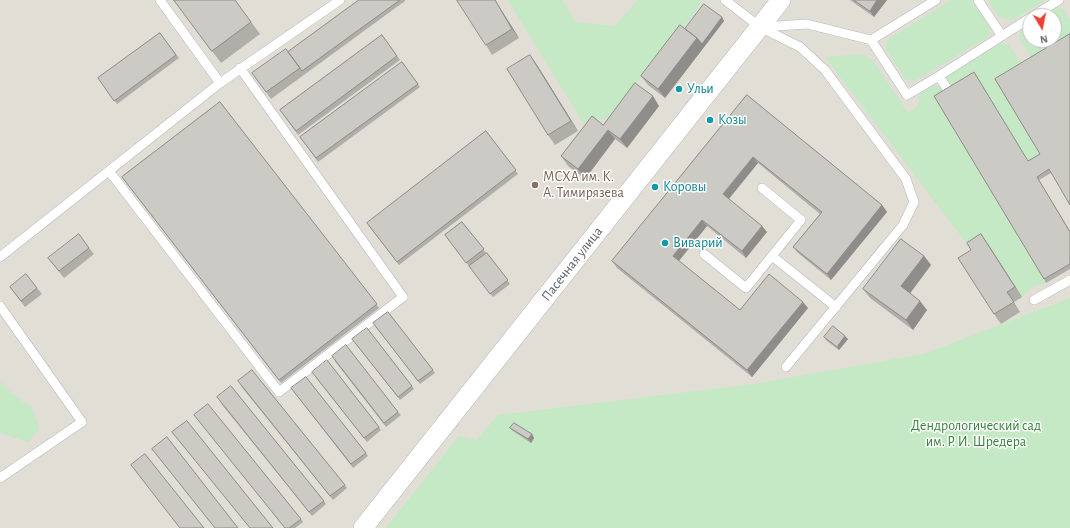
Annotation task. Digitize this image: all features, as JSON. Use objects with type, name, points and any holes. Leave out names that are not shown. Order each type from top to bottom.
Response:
[{"type":"street","name":"Пасечная улица","points":[[363,528],[781,0]]},
{"type":"lane","points":[[160,0],[220,83]]},
{"type":"lane","points":[[0,257],[220,83],[340,0]]},
{"type":"lane","points":[[725,0],[760,27],[800,47],[825,70],[906,179],[914,202],[903,224],[786,367]]},
{"type":"lane","points":[[872,40],[936,0]]},
{"type":"lane","points":[[978,0],[1002,36]]},
{"type":"lane","points":[[1046,8],[1059,0]]},
{"type":"lane","points":[[760,27],[807,24],[872,40],[907,94],[939,76],[1022,23]]},
{"type":"lane","points":[[110,171],[279,392],[403,297],[240,68]]},
{"type":"lane","points":[[939,76],[949,92]]},
{"type":"lane","points":[[704,254],[746,288],[801,220],[762,188]]},
{"type":"lane","points":[[772,256],[836,307]]},
{"type":"lane","points":[[1034,300],[1070,280]]},
{"type":"lane","points":[[0,306],[82,422],[0,478]]},
{"type":"shaded area","name":"МСХА им. К. А. Тимирязева","points":[[0,0],[1070,0],[1070,528],[0,528]]},
{"type":"green space","points":[[508,0],[562,0],[576,22],[615,26],[638,0],[700,0],[701,2],[694,14],[607,118],[583,123]]},
{"type":"green space","points":[[951,0],[971,0],[990,28],[988,37],[914,81],[905,79],[886,49],[887,40]]},
{"type":"green space","points":[[988,0],[1045,0],[1032,8],[1022,8],[1022,14],[1013,20],[999,17]]},
{"type":"green space","points":[[1062,9],[1070,20],[1070,39],[1062,44]]},
{"type":"green space","points":[[1022,29],[1022,43],[1019,38],[1020,30]]},
{"type":"green space","points":[[1000,43],[1009,45],[1023,67],[1042,157],[1030,165],[976,76],[954,89],[947,81],[947,74]]},
{"type":"green space","points":[[1025,48],[1055,48],[1033,61]]},
{"type":"green space","points":[[861,54],[871,58],[908,113],[918,106],[920,94],[933,85],[939,86],[945,94],[936,100],[1046,283],[1032,287],[1022,297],[988,244],[974,253],[825,57]]},
{"type":"green space","name":"Дендрологический сад им. Р. И. Шредера","points":[[1070,298],[1070,528],[386,528],[459,436],[477,440],[498,415],[754,384],[924,354]]},
{"type":"green space","points":[[0,381],[14,395],[33,409],[39,429],[28,442],[0,433]]},
{"type":"building","points":[[174,0],[235,0],[251,22],[212,51]]},
{"type":"building","points":[[359,0],[400,0],[302,71],[288,52]]},
{"type":"building","points":[[457,0],[495,0],[512,29],[486,45]]},
{"type":"building","points":[[854,0],[877,0],[870,11]]},
{"type":"building","points":[[704,4],[722,17],[702,44],[685,29]]},
{"type":"building","points":[[680,25],[697,38],[658,89],[641,76]]},
{"type":"building","points":[[160,33],[176,55],[114,101],[98,78]]},
{"type":"building","points":[[1070,34],[1070,205],[1049,169],[1037,177],[1070,232],[1070,264],[1044,279],[934,96],[974,72],[1028,161],[1040,154],[995,79],[1047,48],[1062,48],[1062,39]]},
{"type":"building","points":[[382,35],[397,56],[296,131],[280,110]]},
{"type":"building","points":[[286,49],[300,68],[266,92],[252,73]]},
{"type":"building","points":[[530,55],[571,121],[548,135],[507,69]]},
{"type":"building","points":[[402,62],[418,84],[316,158],[300,137]]},
{"type":"building","points":[[635,83],[653,96],[620,139],[608,130],[578,169],[561,156],[592,116],[603,125]]},
{"type":"building","name":"Виварий","points":[[747,95],[882,205],[827,274],[793,247],[822,212],[753,157],[723,194],[762,226],[742,251],[702,220],[673,256],[740,310],[769,274],[803,302],[747,370],[612,261]]},
{"type":"building","points":[[220,102],[377,304],[279,380],[122,177]]},
{"type":"building","points":[[486,131],[516,170],[397,262],[367,223]]},
{"type":"building","points":[[462,222],[484,249],[466,263],[445,235]]},
{"type":"building","points":[[79,234],[89,248],[59,271],[48,258]]},
{"type":"building","points":[[981,234],[1015,287],[1007,292],[1014,302],[994,314],[958,258],[971,250],[967,243]]},
{"type":"building","points":[[901,239],[924,256],[901,286],[920,301],[906,320],[863,289]]},
{"type":"building","points":[[487,253],[508,280],[490,294],[469,266]]},
{"type":"building","points":[[26,274],[37,288],[21,301],[10,287]]},
{"type":"building","points":[[388,312],[433,370],[418,381],[373,323]]},
{"type":"building","points":[[833,326],[845,336],[837,347],[824,337]]},
{"type":"building","points":[[367,328],[412,386],[398,397],[352,339]]},
{"type":"building","points":[[346,345],[398,412],[384,423],[332,356]]},
{"type":"building","points":[[327,360],[379,427],[364,438],[312,372]]},
{"type":"building","points":[[252,370],[345,485],[330,496],[238,381]]},
{"type":"building","points":[[306,377],[366,453],[351,464],[291,388]]},
{"type":"building","points":[[231,386],[324,501],[309,512],[217,397]]},
{"type":"building","points":[[208,404],[301,519],[289,528],[285,528],[194,415]]},
{"type":"building","points":[[187,421],[273,528],[250,528],[172,432]]},
{"type":"building","points":[[514,423],[532,434],[528,439],[510,428]]},
{"type":"building","points":[[167,437],[238,528],[215,528],[152,449]]},
{"type":"building","points":[[145,454],[204,528],[180,528],[131,465]]},
{"type":"place","name":"Ульи","points":[[679,89]]},
{"type":"place","name":"Козы","points":[[710,120]]},
{"type":"place","name":"МСХА им. К. А. Тимирязева","points":[[535,185]]},
{"type":"place","name":"Коровы","points":[[655,187]]},
{"type":"place","name":"Виварий","points":[[665,243]]}]
